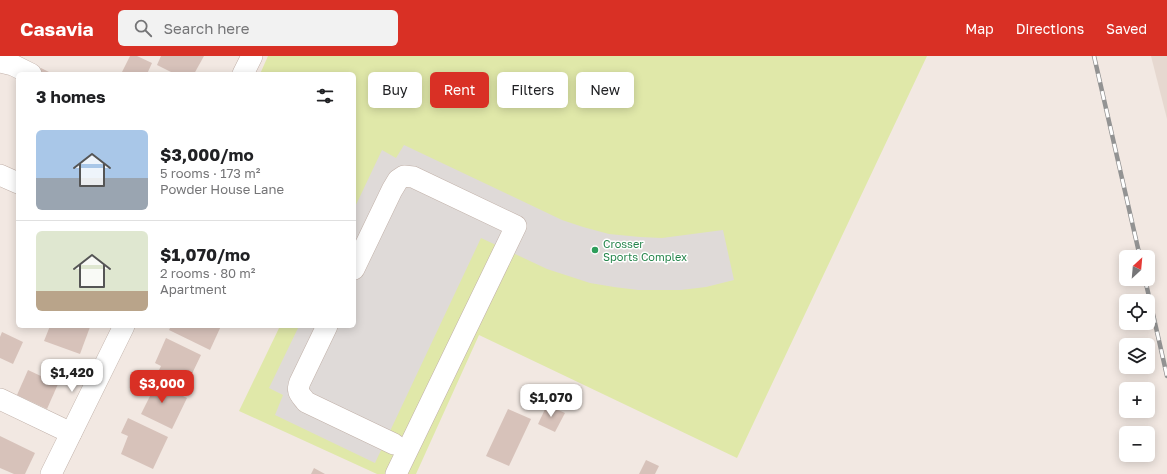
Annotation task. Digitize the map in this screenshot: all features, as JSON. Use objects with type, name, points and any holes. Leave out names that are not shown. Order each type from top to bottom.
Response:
[{"type":"street","points":[[245,72],[252,56]]},
{"type":"street","points":[[0,62],[13,65],[27,72]]},
{"type":"street","points":[[0,175],[16,182]]},
{"type":"street","points":[[356,265],[392,190],[398,180],[404,176],[413,177],[516,226],[396,474]]},
{"type":"street","points":[[51,474],[123,328]]},
{"type":"street","points":[[325,328],[300,382],[298,387],[299,392],[306,402],[394,444]]},
{"type":"street","points":[[0,399],[71,433]]},
{"type":"shaded area","points":[[1151,56],[1167,56],[1167,119]]},
{"type":"shaded area","points":[[404,145],[562,220],[609,234],[662,238],[723,230],[734,280],[706,287],[681,290],[638,290],[614,287],[590,283],[547,269],[481,238],[375,463],[275,415],[283,395],[269,388],[298,328],[356,328],[356,205],[382,150],[396,158]]},
{"type":"green space","name":"Crosser Sports Complex","points":[[268,56],[927,56],[737,458],[479,335],[416,474],[377,474],[239,411],[279,328],[356,328],[356,72],[261,72]]},
{"type":"building","points":[[130,56],[137,56],[152,63],[148,72],[122,72]]},
{"type":"building","points":[[161,56],[204,56],[195,72],[171,72],[157,65]]},
{"type":"building","points":[[41,68],[49,72],[39,72]]},
{"type":"building","points":[[49,328],[90,328],[80,354],[44,341]]},
{"type":"building","points":[[170,328],[220,328],[210,350],[169,330]]},
{"type":"building","points":[[2,332],[23,342],[13,364],[0,358],[0,337]]},
{"type":"building","points":[[166,338],[201,355],[189,380],[182,376],[178,384],[157,374],[161,366],[155,363]]},
{"type":"building","points":[[28,370],[58,384],[47,409],[17,395]]},
{"type":"building","points":[[146,378],[187,398],[172,429],[141,414],[150,396],[140,391]]},
{"type":"building","points":[[547,405],[565,413],[555,432],[538,424]]},
{"type":"building","points":[[508,409],[531,419],[509,466],[486,456]]},
{"type":"building","points":[[128,418],[168,437],[153,469],[121,454],[128,436],[121,433]]},
{"type":"building","points":[[0,436],[35,453],[25,474],[14,474],[0,468]]},
{"type":"building","points":[[646,460],[659,466],[655,474],[639,474]]},
{"type":"building","points":[[314,468],[325,474],[311,474]]},
{"type":"railway","points":[[1094,56],[1138,250]]},
{"type":"railway","points":[[1147,286],[1167,376]]},
{"type":"place","name":"Crosser Sports Complex","points":[[595,250]]}]
